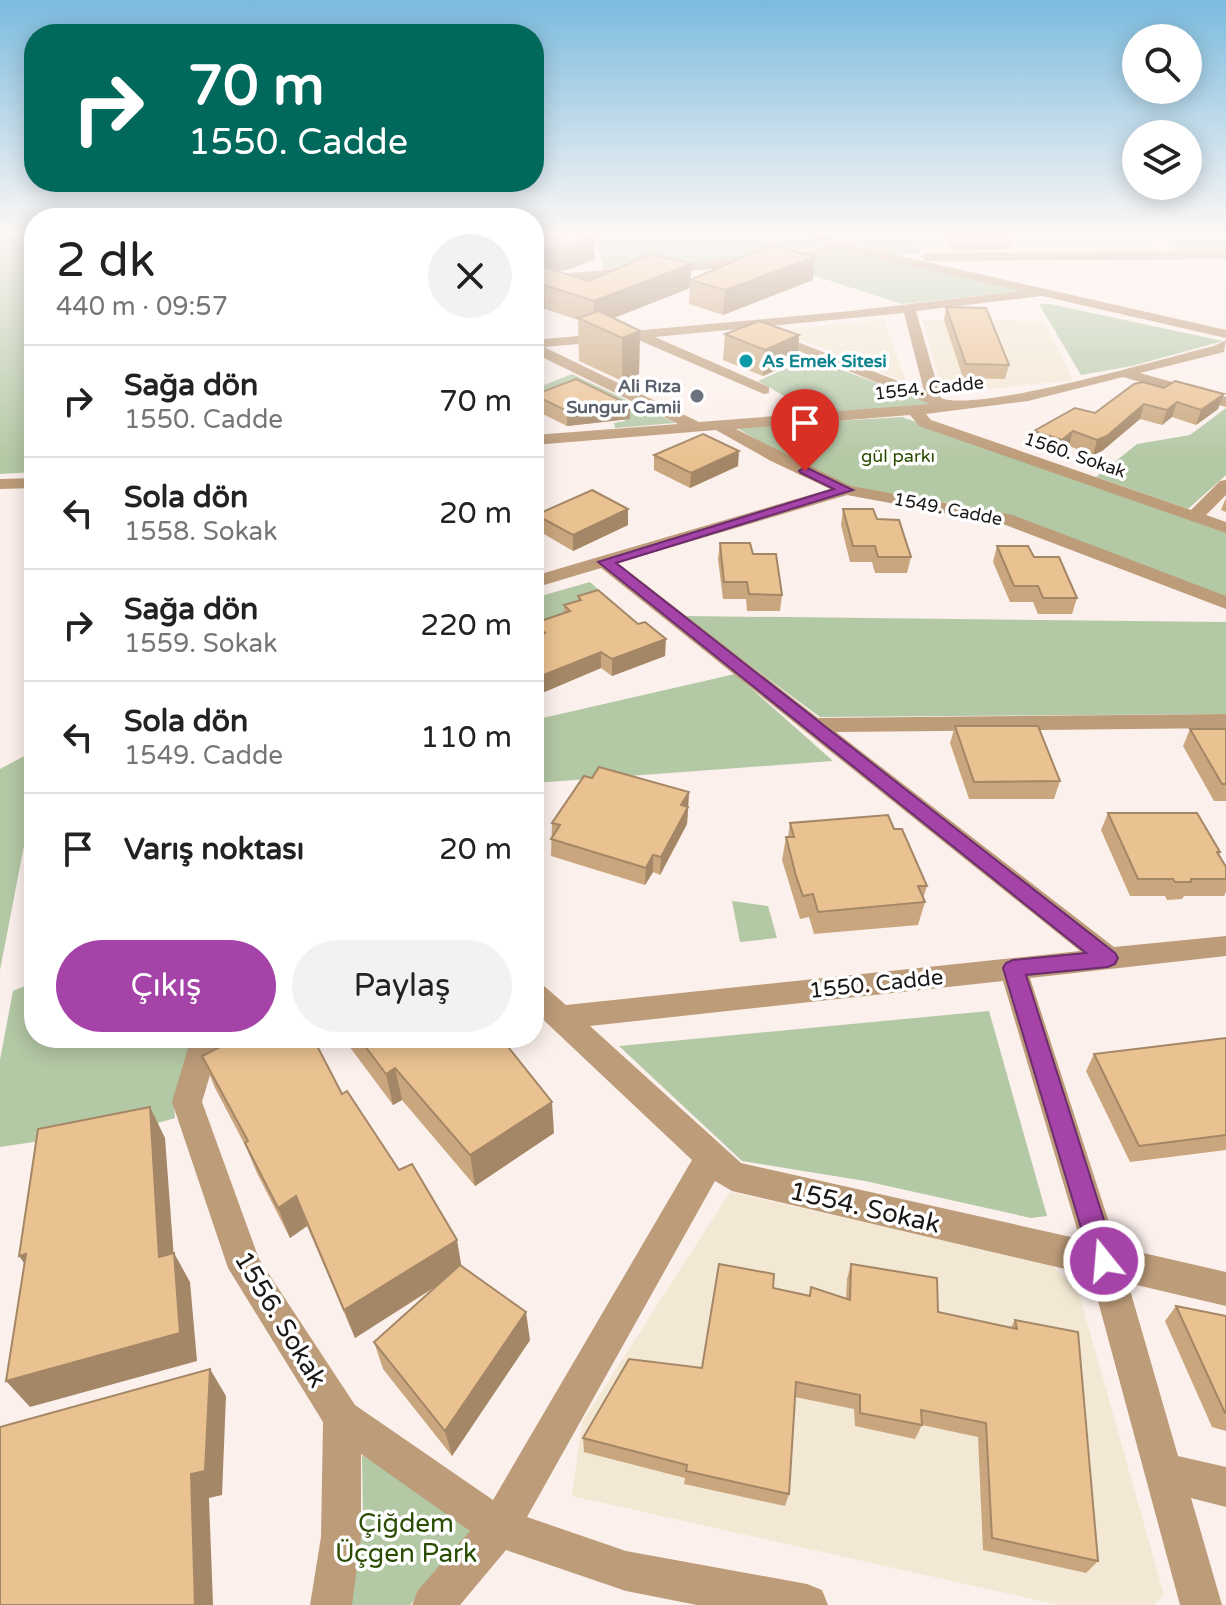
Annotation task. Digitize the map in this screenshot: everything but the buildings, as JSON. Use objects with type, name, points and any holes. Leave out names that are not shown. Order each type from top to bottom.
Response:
[{"type":"street","points":[[544,345],[900,309]]},
{"type":"street","points":[[909,309],[934,400]]},
{"type":"street","points":[[1111,309],[1226,334]]},
{"type":"street","points":[[741,325],[953,407]]},
{"type":"street","points":[[637,334],[764,390]]},
{"type":"street","name":"1554. Cadde","points":[[544,439],[953,407],[1028,396],[1127,374],[1219,349],[1226,344]]},
{"type":"street","points":[[544,351],[694,426]]},
{"type":"street","points":[[1127,374],[1226,402]]},
{"type":"street","name":"1560. Sokak","points":[[916,412],[925,423],[1226,528]]},
{"type":"street","name":"1549. Cadde","points":[[718,425],[777,458],[846,490],[1007,519],[1226,603]]},
{"type":"street","points":[[0,484],[24,483]]},
{"type":"street","points":[[1194,517],[1226,485]]},
{"type":"street","points":[[544,579],[846,490]]},
{"type":"street","points":[[605,562],[1108,958]]},
{"type":"street","points":[[815,725],[1226,721]]},
{"type":"street","name":"1550. Cadde","points":[[561,1017],[1226,946]]},
{"type":"street","points":[[1013,968],[1104,1261],[1201,1605]]},
{"type":"street","points":[[544,1003],[561,1017]]},
{"type":"street","name":"1554. Sokak","points":[[561,1017],[732,1176],[1226,1289]]},
{"type":"street","name":"1556. Sokak","points":[[203,1048],[187,1102],[245,1268],[342,1418]]},
{"type":"street","points":[[433,1605],[499,1528],[711,1157]]},
{"type":"street","points":[[342,1418],[499,1528],[626,1571],[807,1605]]},
{"type":"street","points":[[331,1605],[341,1537],[342,1418]]},
{"type":"street","points":[[1163,1472],[1226,1487]]},
{"type":"shaded area","points":[[884,320],[906,382],[776,330]]},
{"type":"shaded area","points":[[922,320],[1044,321],[1073,380],[943,394]]},
{"type":"shaded area","points":[[730,1192],[1050,1264],[1078,1290],[1164,1595],[1154,1605],[1059,1605],[572,1496],[582,1422]]},
{"type":"green space","points":[[0,309],[24,309],[24,473],[0,474]]},
{"type":"green space","points":[[1042,309],[1073,309],[1223,341],[1132,366],[1081,375]]},
{"type":"green space","points":[[809,358],[940,406],[815,414],[758,381]]},
{"type":"green space","points":[[572,374],[675,423],[615,428],[614,423],[625,421],[621,413],[576,392],[544,403],[544,385]]},
{"type":"green space","points":[[1226,408],[1226,475],[1188,509],[1096,477],[1137,444],[1190,435]]},
{"type":"green space","name":"gül parkı","points":[[902,417],[1226,531],[1226,598],[979,508],[833,484],[735,427]]},
{"type":"green space","points":[[590,582],[610,600],[544,623],[544,595]]},
{"type":"green space","points":[[683,616],[1226,622],[1226,714],[820,717]]},
{"type":"green space","points":[[735,674],[833,761],[544,782],[544,718]]},
{"type":"green space","points":[[24,756],[24,846],[0,970],[0,769]]},
{"type":"green space","points":[[732,901],[768,906],[777,938],[740,942]]},
{"type":"green space","points":[[24,986],[24,1048],[191,1048],[174,1106],[175,1118],[154,1124],[0,1147],[0,1060],[13,991]]},
{"type":"green space","points":[[989,1011],[1047,1216],[1031,1218],[865,1181],[742,1161],[619,1046]]},
{"type":"green space","name":"Çiğdem Üçgen Park","points":[[362,1455],[473,1528],[410,1605],[350,1605],[363,1521]]},
{"type":"place","name":"As Emek Sitesi","points":[[746,361]]},
{"type":"place","name":"Ali Rıza Sungur Camii","points":[[697,396]]},
{"type":"route","points":[[805,471],[846,490],[605,562],[1108,958],[1013,968],[1104,1261]]}]
